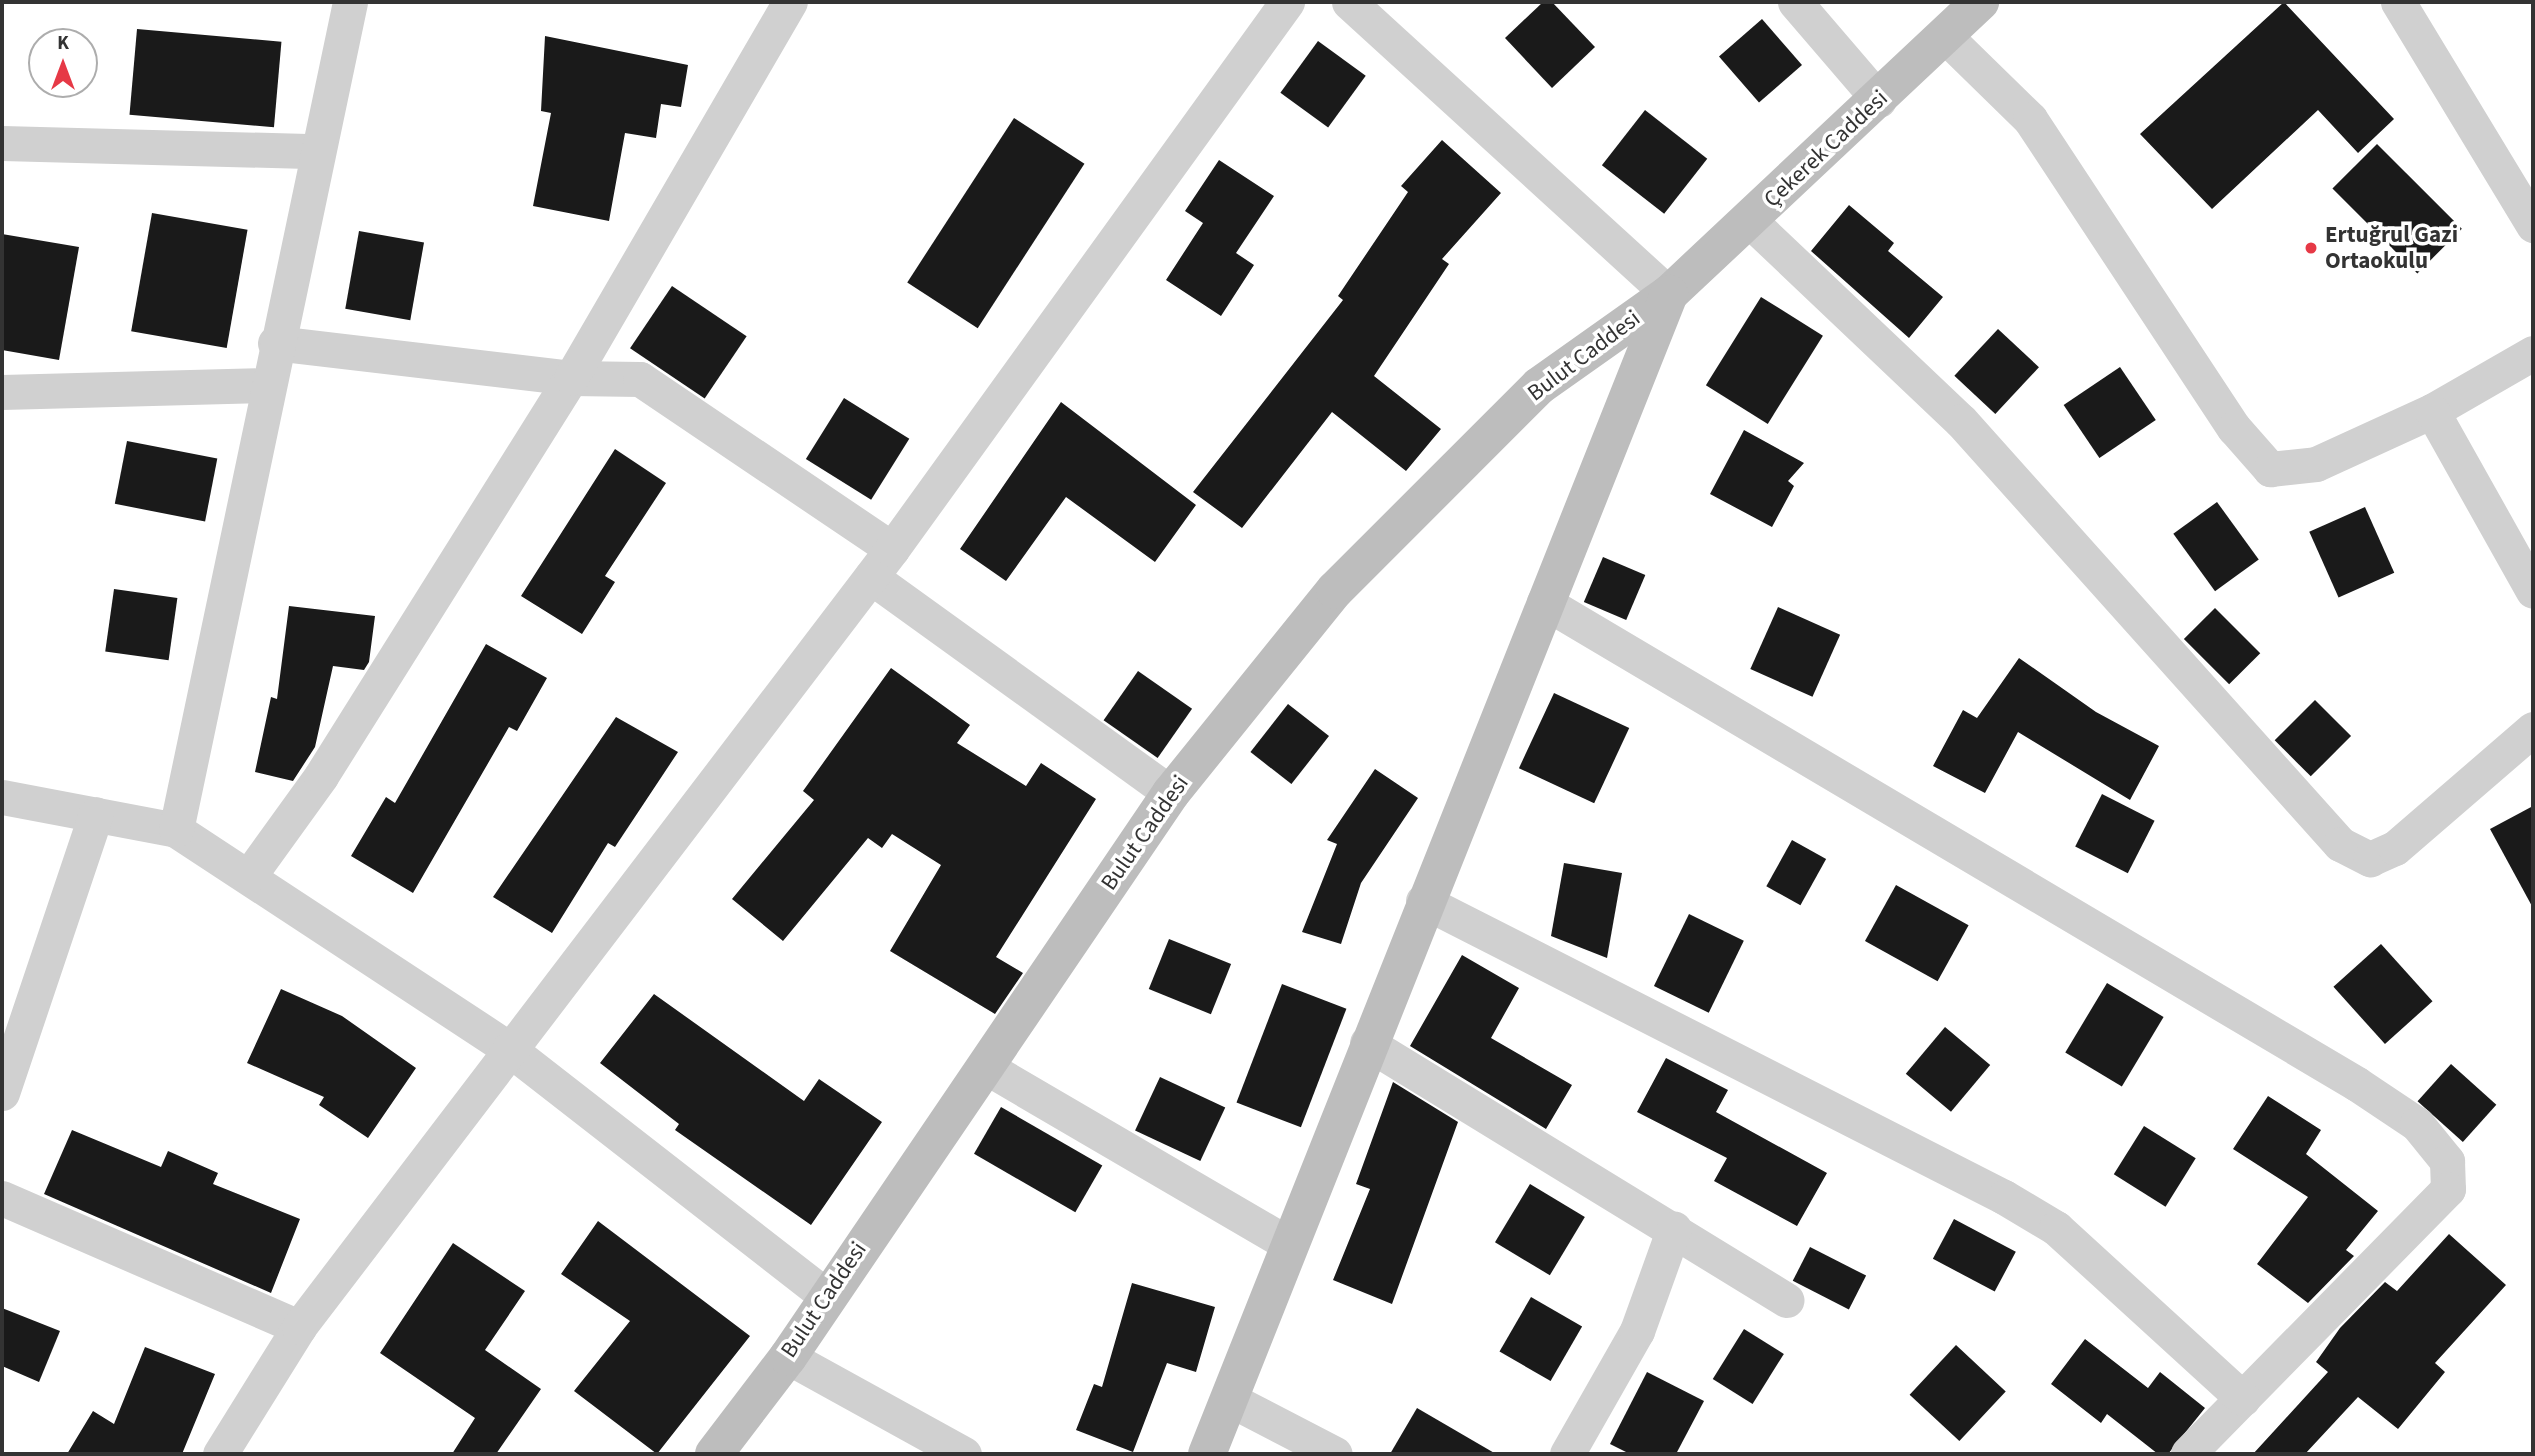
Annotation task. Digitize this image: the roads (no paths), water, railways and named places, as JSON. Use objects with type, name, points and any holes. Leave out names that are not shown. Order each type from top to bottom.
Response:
[{"type":"street","points":[[176,830],[266,385],[350,2]]},
{"type":"street","points":[[249,876],[321,776],[571,378],[790,2]]},
{"type":"street","points":[[220,1454],[299,1327],[871,578],[1287,2]]},
{"type":"street","points":[[1207,1454],[1423,901],[1669,294],[1349,2]]},
{"type":"street","points":[[1795,2],[1879,100]]},
{"type":"street","name":"Çekerek Caddesi","points":[[1669,294],[1879,100],[1980,2]]},
{"type":"street","points":[[2398,2],[2533,225]]},
{"type":"street","points":[[1945,36],[2030,119],[2234,428],[2270,470],[2316,464],[2432,411],[2533,353]]},
{"type":"street","points":[[2,143],[317,151]]},
{"type":"street","points":[[1749,220],[1961,421],[2340,844],[2370,859],[2395,848],[2533,729]]},
{"type":"street","name":"Bulut Caddesi","points":[[714,1454],[788,1357],[826,1297],[1171,793],[1335,590],[1539,386],[1669,294]]},
{"type":"street","points":[[275,343],[571,378],[640,379],[892,549]]},
{"type":"street","points":[[2,392],[266,385]]},
{"type":"street","points":[[2432,411],[2533,591]]},
{"type":"street","points":[[871,578],[1171,793]]},
{"type":"street","points":[[1544,602],[2417,1124],[2447,1161],[2448,1189],[2188,1454]]},
{"type":"street","points":[[2,797],[176,830],[509,1049],[826,1297]]},
{"type":"street","points":[[2,1093],[96,814]]},
{"type":"street","points":[[1423,901],[2004,1197],[2056,1228],[2243,1399]]},
{"type":"street","points":[[1367,1043],[1674,1228],[1787,1300]]},
{"type":"street","points":[[984,1066],[1289,1244]]},
{"type":"street","points":[[2,1198],[299,1327]]},
{"type":"street","points":[[1567,1454],[1637,1331],[1674,1228]]},
{"type":"street","points":[[788,1357],[964,1454]]},
{"type":"street","points":[[1229,1399],[1335,1454]]},
{"type":"place","name":"Ertuğrul Gazi Ortaokulu","points":[[2311,248]]}]
